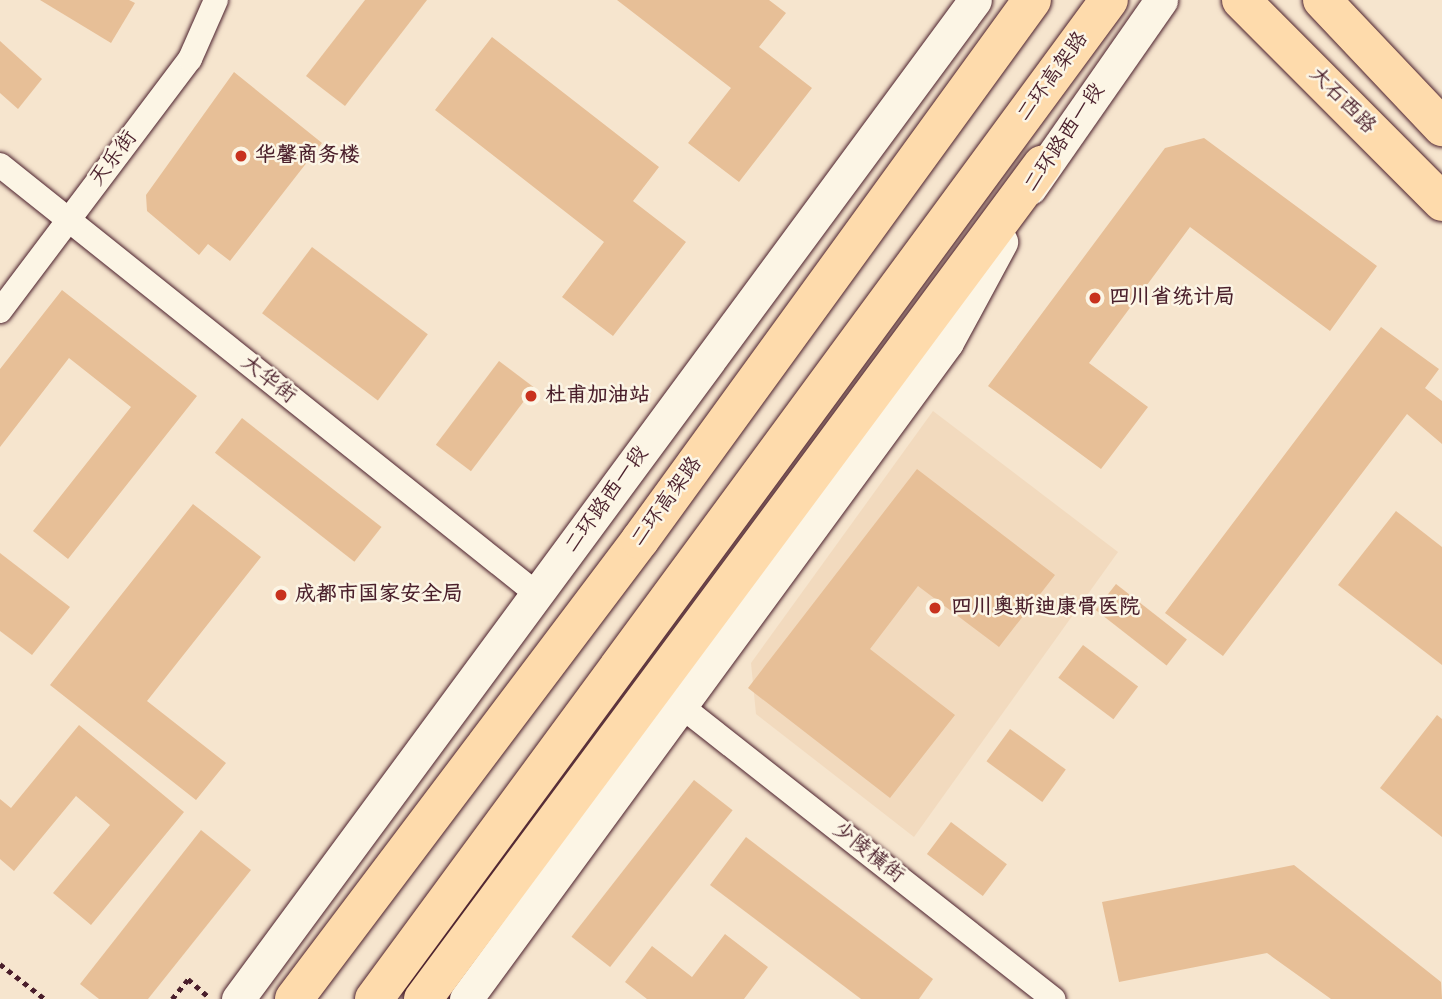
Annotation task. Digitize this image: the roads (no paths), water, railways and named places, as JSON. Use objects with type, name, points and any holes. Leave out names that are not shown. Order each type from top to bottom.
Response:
[{"type":"main road","name":"二环路西一段","points":[[238,999],[975,0]]},
{"type":"main road","name":"二环高架路","points":[[294,999],[640,540],[1032,0]]},
{"type":"main road","name":"二环高架路","points":[[374,999],[1109,0]]},
{"type":"main road","name":"二环路西一段","points":[[466,999],[947,342],[1042,165],[1161,0]]},
{"type":"main road","name":"大石西路","points":[[1241,0],[1442,202]]},
{"type":"main road","points":[[1322,0],[1442,127]]},
{"type":"main road","points":[[423,999],[1042,165]]},
{"type":"street","name":"天乐街","points":[[0,312],[190,59],[216,0]]},
{"type":"street","name":"大华街","points":[[0,165],[537,594]]},
{"type":"street","name":"少陵横街","points":[[681,706],[1055,999]]},
{"type":"place","name":"华馨商务楼","points":[[241,156]]},
{"type":"place","name":"四川省统计局","points":[[1095,298]]},
{"type":"place","name":"杜甫加油站","points":[[531,396]]},
{"type":"place","name":"成都市国家安全局","points":[[281,595]]},
{"type":"place","name":"四川奥斯迪康骨医院","points":[[935,608]]}]
